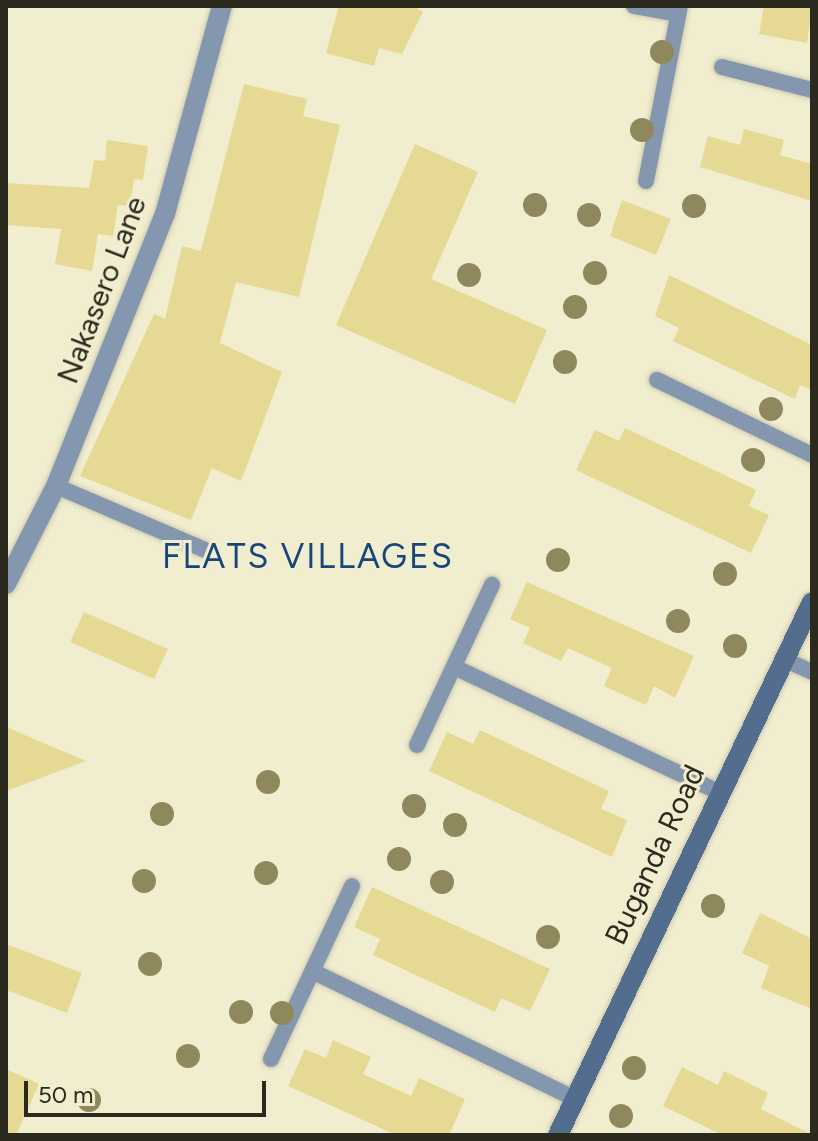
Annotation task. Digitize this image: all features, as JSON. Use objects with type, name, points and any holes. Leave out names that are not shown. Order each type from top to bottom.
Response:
[{"type":"main road","name":"Buganda Road","points":[[558,1135],[716,791],[812,602]]},
{"type":"street","name":"Nakasero Lane","points":[[6,584],[56,486],[165,214],[222,6]]},
{"type":"lane","points":[[641,8],[679,10],[646,181]]},
{"type":"lane","points":[[722,67],[812,90]]},
{"type":"lane","points":[[657,380],[812,455]]},
{"type":"lane","points":[[56,486],[205,550]]},
{"type":"lane","points":[[417,745],[492,585]]},
{"type":"lane","points":[[783,659],[812,672]]},
{"type":"lane","points":[[454,667],[716,791]]},
{"type":"lane","points":[[271,1059],[352,886]]},
{"type":"lane","points":[[314,972],[574,1098]]},
{"type":"building","points":[[339,6],[414,6],[423,12],[402,54],[379,48],[374,66],[326,53]]},
{"type":"building","points":[[764,6],[812,6],[807,43],[759,34]]},
{"type":"building","points":[[244,84],[307,99],[303,116],[340,125],[299,297],[236,282],[220,343],[282,372],[241,481],[212,468],[191,520],[80,476],[154,314],[165,319],[182,246],[201,251]]},
{"type":"building","points":[[744,129],[784,140],[780,155],[812,164],[812,201],[700,167],[708,136],[740,145]]},
{"type":"building","points":[[107,140],[148,146],[143,180],[134,179],[130,206],[118,205],[113,236],[98,234],[92,271],[55,264],[61,229],[6,225],[6,183],[89,188],[94,160],[105,161]]},
{"type":"building","points":[[415,144],[478,172],[431,279],[547,330],[515,404],[336,325]]},
{"type":"building","points":[[622,200],[671,219],[656,255],[610,236]]},
{"type":"building","points":[[669,275],[812,345],[812,390],[800,385],[795,399],[673,341],[679,328],[655,316]]},
{"type":"building","points":[[625,428],[756,490],[749,506],[769,515],[751,553],[576,470],[595,430],[619,441]]},
{"type":"building","points":[[527,582],[694,656],[675,698],[654,686],[646,705],[604,686],[612,668],[568,648],[561,661],[523,643],[530,628],[510,619]]},
{"type":"building","points":[[84,612],[168,649],[154,679],[70,642]]},
{"type":"building","points":[[6,727],[86,761],[6,791]]},
{"type":"building","points":[[480,730],[609,791],[601,809],[627,820],[612,857],[429,771],[447,732],[473,744]]},
{"type":"building","points":[[372,887],[550,969],[530,1011],[501,998],[495,1012],[373,955],[380,939],[354,927]]},
{"type":"building","points":[[760,913],[812,939],[812,1009],[761,988],[769,966],[742,953]]},
{"type":"building","points":[[6,944],[82,973],[67,1013],[6,990]]},
{"type":"building","points":[[333,1040],[371,1057],[363,1074],[411,1096],[419,1078],[465,1099],[449,1135],[396,1135],[288,1086],[305,1049],[326,1058]]},
{"type":"building","points":[[682,1067],[718,1085],[724,1071],[768,1093],[761,1109],[812,1135],[722,1135],[663,1106]]},
{"type":"building","points":[[6,1069],[39,1084],[16,1135],[6,1135]]},
{"type":"district","name":"FLATS VILLAGES","points":[[308,557]]}]
